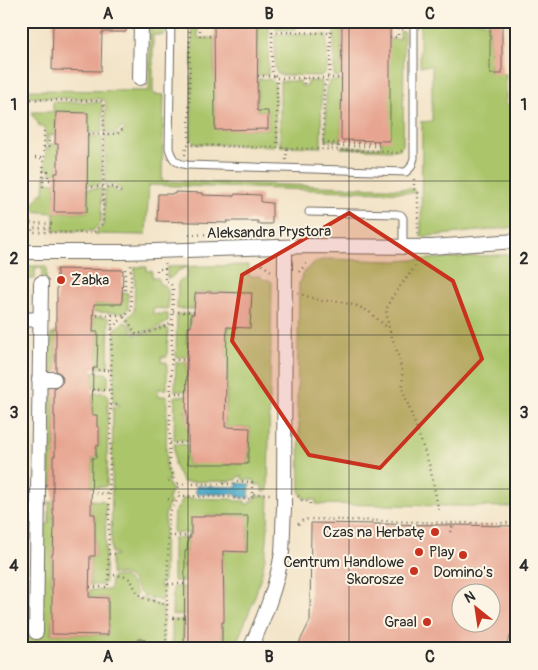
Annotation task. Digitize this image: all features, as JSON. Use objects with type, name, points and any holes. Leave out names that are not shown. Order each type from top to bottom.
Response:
[{"type":"street","points":[[140,78],[141,21]]},
{"type":"street","name":"Aleksandra Prystora","points":[[21,252],[110,252],[330,246],[403,248],[517,241]]},
{"type":"street","points":[[250,649],[274,586],[282,553],[284,509],[285,247]]},
{"type":"street","points":[[36,632],[41,283]]},
{"type":"street","points":[[21,320],[40,319]]},
{"type":"street","points":[[39,379],[54,379]]},
{"type":"street","points":[[21,603],[36,603]]},
{"type":"lane","points":[[171,21],[169,148],[170,154],[175,161],[188,165],[406,172],[411,167],[414,158],[414,21]]},
{"type":"lane","points":[[309,212],[401,215],[403,218],[403,248]]},
{"type":"path","points":[[272,21],[272,70],[276,77],[277,148]]},
{"type":"path","points":[[323,143],[380,143],[380,146],[323,146],[323,143],[324,87],[330,72],[331,21]]},
{"type":"path","points":[[214,36],[200,36],[200,25],[190,23],[190,142],[194,145],[397,153],[403,150],[404,147]]},
{"type":"path","points":[[390,36],[398,36],[398,29],[403,29]]},
{"type":"path","points":[[272,32],[331,33]]},
{"type":"path","points":[[258,76],[342,78]]},
{"type":"path","points":[[304,78],[304,86]]},
{"type":"path","points":[[21,99],[101,101],[104,104],[103,223],[93,233],[32,232],[32,228],[50,228],[51,224],[29,223],[29,232],[21,231]]},
{"type":"path","points":[[88,134],[117,134],[124,128]]},
{"type":"path","points":[[43,187],[44,131]]},
{"type":"path","points":[[44,146],[49,147],[50,137]]},
{"type":"path","points":[[397,153],[397,159]]},
{"type":"path","points":[[35,158],[44,158]]},
{"type":"path","points":[[43,171],[48,171],[48,180],[50,180]]},
{"type":"path","points":[[414,178],[414,189],[418,193],[418,238]]},
{"type":"path","points":[[87,187],[115,187],[121,192]]},
{"type":"path","points":[[418,258],[415,267],[392,297],[386,310],[389,329],[402,370],[403,390],[430,468],[439,512]]},
{"type":"path","points":[[298,274],[311,259]]},
{"type":"path","points":[[125,263],[125,290]]},
{"type":"path","points":[[112,329],[131,310],[131,263]]},
{"type":"path","points":[[157,271],[157,269],[165,268],[165,281],[170,283],[173,289],[169,466],[179,489],[179,496],[169,514],[166,649]]},
{"type":"path","points":[[295,292],[321,301],[338,301],[357,306],[368,311],[389,329]]},
{"type":"path","points":[[172,312],[195,312]]},
{"type":"path","points":[[92,315],[125,316]]},
{"type":"path","points":[[90,587],[108,587],[112,315]]},
{"type":"path","points":[[125,316],[136,334],[153,331],[172,323]]},
{"type":"path","points":[[172,360],[190,360]]},
{"type":"path","points":[[93,370],[111,370]]},
{"type":"path","points":[[93,390],[111,390]]},
{"type":"path","points":[[171,393],[190,393]]},
{"type":"path","points":[[111,405],[119,405]]},
{"type":"path","points":[[170,442],[189,443]]},
{"type":"path","points":[[168,481],[174,477]]},
{"type":"path","points":[[178,484],[252,482],[252,499],[179,496]]},
{"type":"path","points":[[297,492],[300,498],[310,502],[310,504]]},
{"type":"path","points":[[91,494],[110,494]]},
{"type":"path","points":[[252,494],[272,494],[271,502]]},
{"type":"path","points":[[168,499],[176,502]]},
{"type":"path","points":[[297,527],[301,521],[310,518],[436,524],[517,523]]},
{"type":"path","points":[[450,532],[454,523]]},
{"type":"path","points":[[169,536],[192,536]]},
{"type":"path","points":[[109,554],[116,554]]},
{"type":"path","points":[[108,575],[123,576],[130,579],[139,595],[145,599],[168,605]]},
{"type":"path","points":[[168,584],[187,584]]},
{"type":"path","points":[[136,598],[139,595]]},
{"type":"path","points":[[168,618],[186,618]]},
{"type":"path","points":[[508,649],[517,631]]},
{"type":"highlighted area","points":[[349,213],[453,281],[482,359],[380,468],[309,455],[232,341],[242,275]]},
{"type":"green space","points":[[150,21],[164,21],[164,35],[153,35],[153,94],[164,95],[162,181],[413,189],[416,193],[149,185],[146,234],[94,234],[104,224],[105,189],[113,188],[119,193],[121,191],[116,185],[105,184],[105,136],[119,135],[125,129],[123,127],[116,133],[107,133],[105,131],[106,103],[103,99],[21,97],[21,90],[149,91]]},
{"type":"green space","points":[[276,21],[292,21],[292,26],[296,30],[276,30]]},
{"type":"green space","points":[[420,21],[476,21],[490,24],[490,73],[506,74],[506,105],[517,105],[517,227],[421,237],[422,124],[420,122],[432,121],[432,66],[420,66]]},
{"type":"green space","points":[[193,26],[198,26],[198,38],[214,38],[215,129],[268,129],[268,111],[257,111],[258,79],[270,80],[275,85],[276,144],[274,146],[197,144],[191,140]]},
{"type":"green space","points":[[258,26],[269,26],[268,75],[258,75]]},
{"type":"green space","points":[[334,26],[342,26],[341,76],[334,77]]},
{"type":"green space","points":[[400,31],[404,32],[403,145],[400,149],[393,150],[341,148],[381,147],[390,39],[400,39]]},
{"type":"green space","points":[[275,34],[327,35],[327,68],[325,73],[320,76],[282,75],[277,73],[275,68]]},
{"type":"green space","points":[[342,80],[341,140],[326,140],[326,87],[330,81]]},
{"type":"green space","points":[[280,81],[300,81],[301,86],[307,86],[307,81],[322,81],[321,147],[280,146]]},
{"type":"green space","points":[[53,102],[100,102],[103,105],[101,133],[88,133],[88,113],[56,112],[55,135],[48,135],[48,145],[46,145],[45,127],[39,127],[32,112],[53,112]]},
{"type":"green space","points":[[88,136],[102,137],[102,183],[100,185],[87,185]]},
{"type":"green space","points":[[50,144],[58,146],[58,171],[55,173],[50,173],[50,169],[45,169],[46,148],[50,148]]},
{"type":"green space","points":[[45,173],[47,173],[47,182],[55,183],[55,212],[87,212],[87,189],[100,188],[102,190],[101,223],[93,231],[54,231],[54,213],[30,211],[40,194],[44,194]]},
{"type":"green space","points":[[517,254],[517,507],[316,504],[316,500],[303,498],[300,493],[299,419],[297,407],[299,283],[307,269],[314,263],[329,259],[395,261]]},
{"type":"green space","points":[[249,265],[249,276],[260,276],[264,280],[272,282],[268,490],[266,492],[262,492],[262,485],[255,485],[254,480],[243,480],[242,476],[232,481],[183,482],[174,465],[174,444],[188,445],[188,464],[224,462],[225,464],[248,464],[250,428],[225,427],[228,364],[228,357],[226,356],[227,327],[250,327],[252,293],[195,293],[194,309],[177,309],[178,283],[187,277],[187,267],[178,271],[171,278],[167,278],[167,267]]},
{"type":"green space","points":[[29,266],[45,266],[47,268],[46,279],[42,279],[42,268],[35,268],[35,279],[24,279],[23,308],[28,308],[28,311],[21,311],[21,270]]},
{"type":"green space","points":[[135,267],[147,267],[147,271],[152,271],[152,278],[158,278],[159,284],[165,285],[168,291],[168,309],[153,308],[153,314],[168,314],[168,322],[153,330],[137,333],[128,320],[128,317],[134,311]]},
{"type":"green space","points":[[122,293],[128,293],[128,309],[124,313],[92,312],[92,304],[122,304]]},
{"type":"green space","points":[[177,314],[191,314],[188,342],[185,342],[188,343],[188,357],[176,357]]},
{"type":"green space","points":[[94,317],[107,317],[109,319],[108,366],[106,368],[97,368],[98,332],[93,332]]},
{"type":"green space","points":[[124,322],[128,324],[136,335],[165,328],[168,329],[167,357],[161,357],[161,362],[167,362],[167,389],[158,389],[158,396],[167,396],[166,468],[170,477],[167,480],[171,490],[168,500],[171,502],[165,515],[164,581],[160,582],[160,587],[164,587],[163,600],[161,601],[143,596],[129,577],[111,574],[111,556],[116,555],[111,553],[113,406],[119,407],[119,404],[113,403],[115,329]]},
{"type":"green space","points":[[55,332],[56,371],[55,373],[50,372],[51,334],[55,334]]},
{"type":"green space","points":[[176,362],[187,362],[187,391],[175,391]]},
{"type":"green space","points":[[93,372],[106,373],[108,375],[108,386],[106,388],[93,388]]},
{"type":"green space","points":[[50,385],[54,386],[55,416],[53,487],[49,487]]},
{"type":"green space","points":[[93,393],[106,393],[108,395],[107,485],[104,487],[91,487],[92,458],[96,458],[96,446],[99,446],[99,428],[92,415]]},
{"type":"green space","points":[[175,396],[188,396],[187,411],[184,411],[187,412],[188,440],[174,440]]},
{"type":"green space","points":[[255,496],[266,496],[269,498],[263,569],[255,597],[234,649],[221,649],[224,588],[223,551],[247,551],[248,516],[204,516],[191,533],[173,533],[174,513],[183,498],[232,499],[235,501],[245,501],[245,504],[250,504],[250,501],[254,501]]},
{"type":"green space","points":[[91,500],[104,501],[106,503],[105,583],[103,585],[90,585],[90,556],[95,556],[95,515],[91,514]]},
{"type":"green space","points":[[49,502],[53,502],[55,527],[52,555],[52,584],[55,585],[51,634],[108,635],[108,598],[90,597],[90,590],[110,590],[112,577],[117,576],[125,578],[133,586],[137,594],[134,597],[137,600],[141,598],[163,607],[163,643],[160,649],[53,649],[46,647],[21,647],[21,637],[41,637],[44,526],[49,523]]},
{"type":"green space","points":[[173,538],[188,538],[187,551],[185,551],[185,566],[181,566],[185,567],[185,581],[173,581]]},
{"type":"green space","points":[[173,587],[184,587],[184,615],[172,615]]},
{"type":"green space","points":[[172,620],[184,620],[184,649],[172,649]]},
{"type":"water","points":[[237,483],[250,484],[249,498],[237,497],[236,494],[196,494],[196,486],[237,487]]},
{"type":"building","points":[[53,21],[127,21],[126,32],[102,32],[101,71],[52,70]]},
{"type":"building","points":[[214,21],[258,21],[257,111],[268,111],[268,129],[215,130]]},
{"type":"building","points":[[342,21],[390,21],[390,141],[341,140]]},
{"type":"building","points":[[490,21],[502,21],[502,74],[490,74]]},
{"type":"building","points":[[56,112],[88,113],[87,212],[54,212],[55,173],[58,173],[58,144],[55,144]]},
{"type":"building","points":[[175,192],[203,193],[203,195],[261,195],[261,202],[272,203],[272,224],[258,224],[258,221],[227,221],[227,223],[157,221],[158,194],[175,194]]},
{"type":"building","points":[[57,269],[123,270],[122,304],[94,304],[93,332],[98,332],[97,368],[93,368],[92,415],[97,415],[99,446],[96,446],[96,458],[92,458],[91,514],[95,514],[95,556],[90,556],[89,597],[108,598],[108,635],[52,634],[53,456],[55,456],[54,388],[62,383],[63,379],[61,374],[56,371]]},
{"type":"building","points":[[195,293],[252,293],[250,328],[227,327],[225,427],[250,428],[248,464],[188,464],[186,412],[188,327],[191,327],[191,314],[194,314]]},
{"type":"building","points":[[248,516],[247,552],[223,551],[224,622],[222,622],[221,649],[184,649],[185,551],[187,551],[188,538],[191,538],[191,517]]},
{"type":"building","name":"Centrum Handlowe Skorosze","points":[[311,523],[517,526],[517,623],[504,649],[296,649],[310,621]]},
{"type":"place","name":"Żabka","points":[[61,280]]},
{"type":"place","name":"Czas na Herbatę","points":[[435,532]]},
{"type":"place","name":"Play","points":[[419,552]]},
{"type":"place","name":"Domino's","points":[[463,555]]},
{"type":"place","name":"Centrum Handlowe Skorosze","points":[[414,571]]},
{"type":"place","name":"Graal","points":[[427,622]]}]
